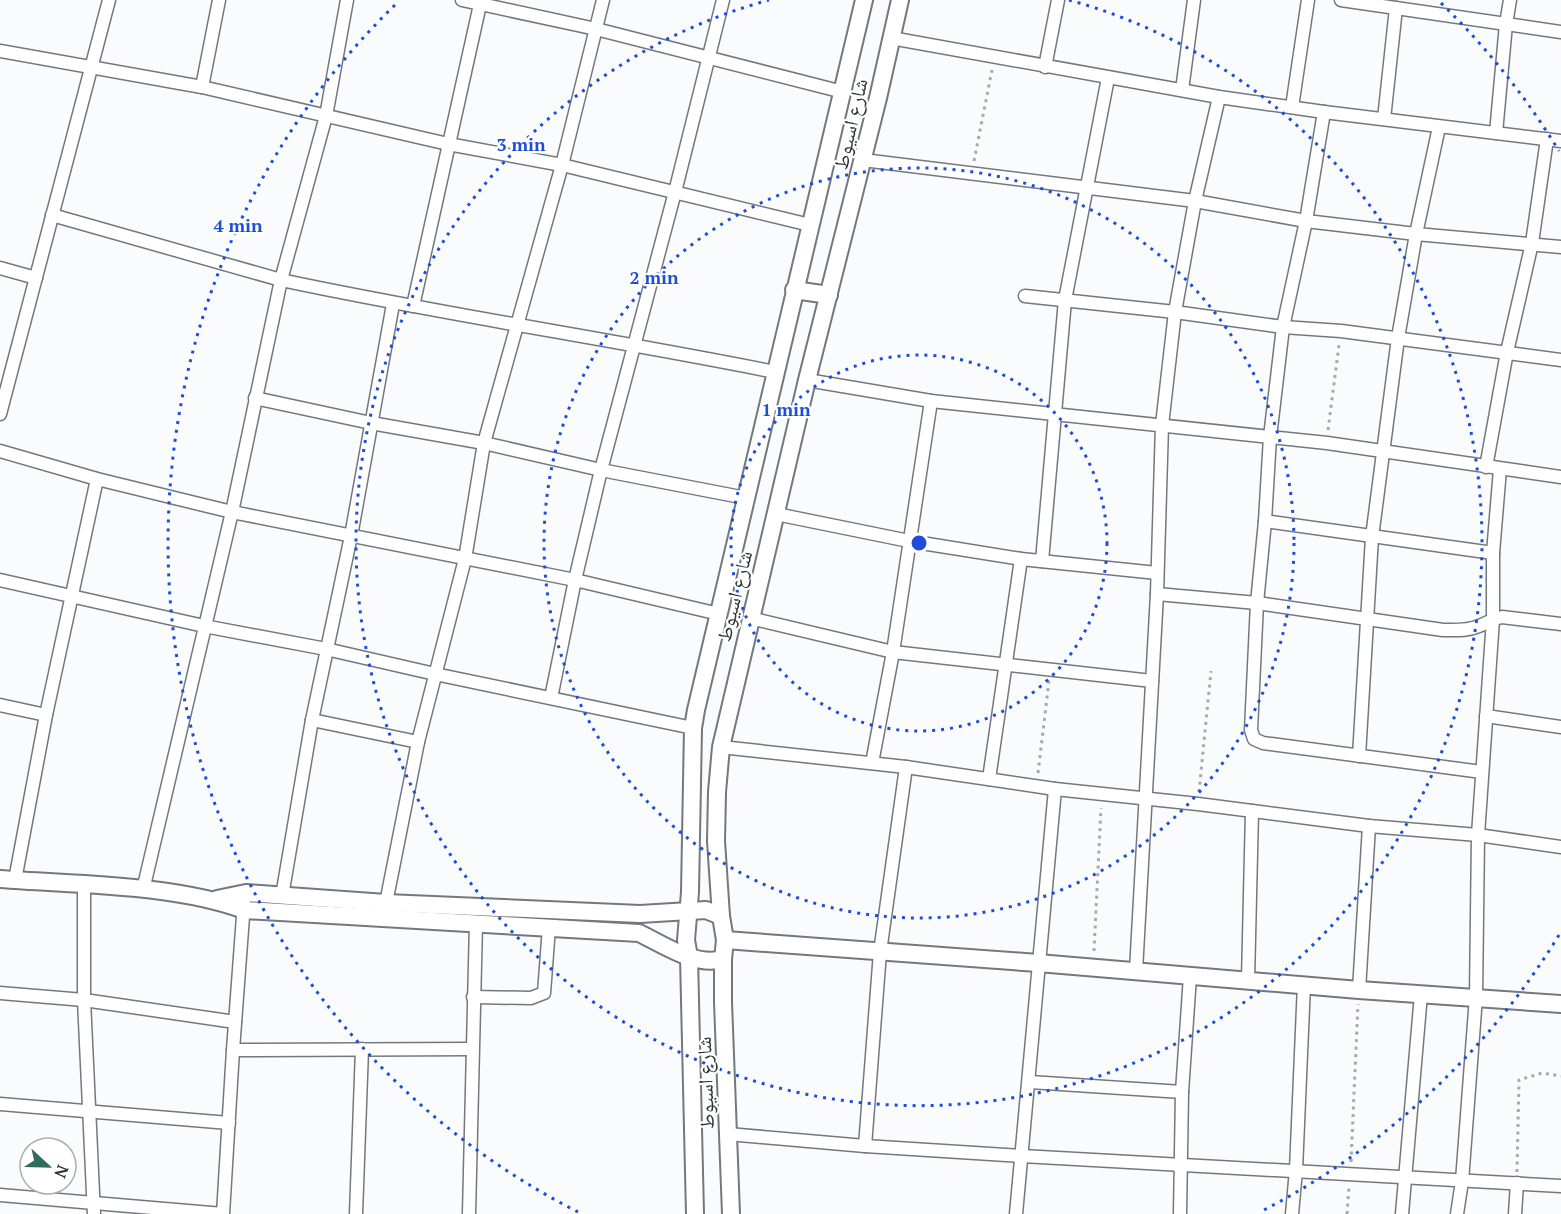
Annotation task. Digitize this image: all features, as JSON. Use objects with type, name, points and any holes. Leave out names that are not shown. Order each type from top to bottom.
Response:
[{"type":"street","points":[[0,414],[109,0]]},
{"type":"street","points":[[202,87],[219,0]]},
{"type":"street","points":[[143,890],[232,512],[281,280],[326,116],[347,0]]},
{"type":"street","points":[[462,0],[480,2],[596,29],[843,92]]},
{"type":"street","points":[[386,903],[418,742],[465,559],[484,443],[562,165],[603,0]]},
{"type":"street","points":[[551,698],[575,580],[601,470],[636,344],[723,0]]},
{"type":"street","name":"شارع اسيوط","points":[[695,1214],[689,957],[686,940],[693,728],[794,290],[864,0]]},
{"type":"street","name":"شارع اسيوط","points":[[731,1214],[723,959],[725,940],[720,916],[716,841],[721,747],[807,380],[863,160],[900,0]]},
{"type":"street","points":[[1045,67],[1058,0]]},
{"type":"street","points":[[1182,90],[1194,0]]},
{"type":"street","points":[[1292,107],[1308,0]]},
{"type":"street","points":[[1341,0],[1561,32]]},
{"type":"street","points":[[1496,133],[1510,0]]},
{"type":"street","points":[[413,306],[480,2]]},
{"type":"street","points":[[1384,119],[1396,8]]},
{"type":"street","points":[[891,38],[1219,97],[1561,141]]},
{"type":"street","points":[[0,51],[202,87],[448,144],[562,165],[810,225]]},
{"type":"street","points":[[1042,561],[1065,300],[1108,78]]},
{"type":"street","points":[[1136,971],[1158,573],[1162,425],[1175,312],[1195,201],[1219,97]]},
{"type":"street","points":[[1324,112],[1306,221],[1283,327],[1270,437],[1257,603],[1251,730],[1254,739],[1263,743],[1482,772]]},
{"type":"street","points":[[1359,756],[1372,537],[1398,338],[1416,234],[1439,127]]},
{"type":"street","points":[[1486,467],[1507,352],[1532,243],[1547,139]]},
{"type":"street","points":[[863,160],[1195,201],[1306,221],[1561,247]]},
{"type":"street","points":[[52,215],[281,280],[393,304],[636,344],[775,372]]},
{"type":"street","points":[[0,268],[36,278]]},
{"type":"street","points":[[794,290],[829,295]]},
{"type":"street","points":[[1025,296],[1175,312],[1283,327],[1341,331],[1561,360]]},
{"type":"street","points":[[282,896],[312,720],[351,536],[393,304]]},
{"type":"street","points":[[807,380],[931,401],[1327,443],[1561,477]]},
{"type":"street","points":[[255,398],[746,498]]},
{"type":"street","points":[[872,763],[892,652],[931,401]]},
{"type":"street","points":[[0,451],[98,479],[232,512],[575,580],[718,614]]},
{"type":"street","points":[[1457,1214],[1476,997],[1478,835],[1493,619],[1493,553],[1500,469]]},
{"type":"street","points":[[98,479],[7,880],[143,890],[245,902],[476,923],[639,933],[689,957],[712,962],[723,959]]},
{"type":"street","points":[[776,514],[909,541],[1021,559],[1158,573]]},
{"type":"street","points":[[1265,521],[1493,553]]},
{"type":"street","points":[[989,779],[1021,559]]},
{"type":"street","points":[[0,580],[204,626],[326,649],[693,728]]},
{"type":"street","points":[[1156,594],[1257,603],[1455,630],[1478,627],[1493,619],[1512,617],[1561,624]]},
{"type":"street","points":[[750,618],[892,652],[1152,681]]},
{"type":"street","points":[[0,705],[46,715]]},
{"type":"street","points":[[1486,716],[1561,727]]},
{"type":"street","points":[[312,720],[418,742]]},
{"type":"street","points":[[721,747],[906,767],[1055,789],[1198,804],[1369,826],[1478,835],[1561,848]]},
{"type":"street","points":[[865,1146],[880,952],[906,767]]},
{"type":"street","points":[[1016,1214],[1055,789]]},
{"type":"street","points":[[1248,980],[1252,811]]},
{"type":"street","points":[[1359,990],[1369,826]]},
{"type":"street","points":[[84,885],[84,1000],[94,1208]]},
{"type":"street","points":[[245,902],[282,896],[640,914],[706,910],[720,916]]},
{"type":"street","points":[[0,1195],[94,1208],[224,1214],[233,1050],[245,902]]},
{"type":"street","points":[[639,933],[640,914]]},
{"type":"street","points":[[469,1214],[476,923]]},
{"type":"street","points":[[473,997],[531,998],[544,993],[549,927]]},
{"type":"street","points":[[725,940],[1561,1004]]},
{"type":"street","points":[[1180,1214],[1182,1092],[1190,975]]},
{"type":"street","points":[[1292,1214],[1304,984]]},
{"type":"street","points":[[0,993],[84,1000],[235,1022]]},
{"type":"street","points":[[1402,1214],[1421,994]]},
{"type":"street","points":[[356,1214],[362,1049]]},
{"type":"street","points":[[233,1050],[472,1049]]},
{"type":"street","points":[[1029,1082],[1182,1092]]},
{"type":"street","points":[[0,1104],[229,1123]]},
{"type":"street","points":[[728,1134],[1022,1156],[1561,1186]]},
{"type":"street","points":[[1515,1214],[1517,1183]]},
{"type":"path","points":[[972,174],[994,58]]},
{"type":"path","points":[[1327,443],[1341,331]]},
{"type":"path","points":[[1036,786],[1050,670]]},
{"type":"path","points":[[1198,804],[1210,671]]},
{"type":"path","points":[[1093,968],[1102,794]]},
{"type":"path","points":[[1347,1214],[1359,990]]},
{"type":"path","points":[[1517,1183],[1519,1080],[1542,1073],[1561,1076]]}]
